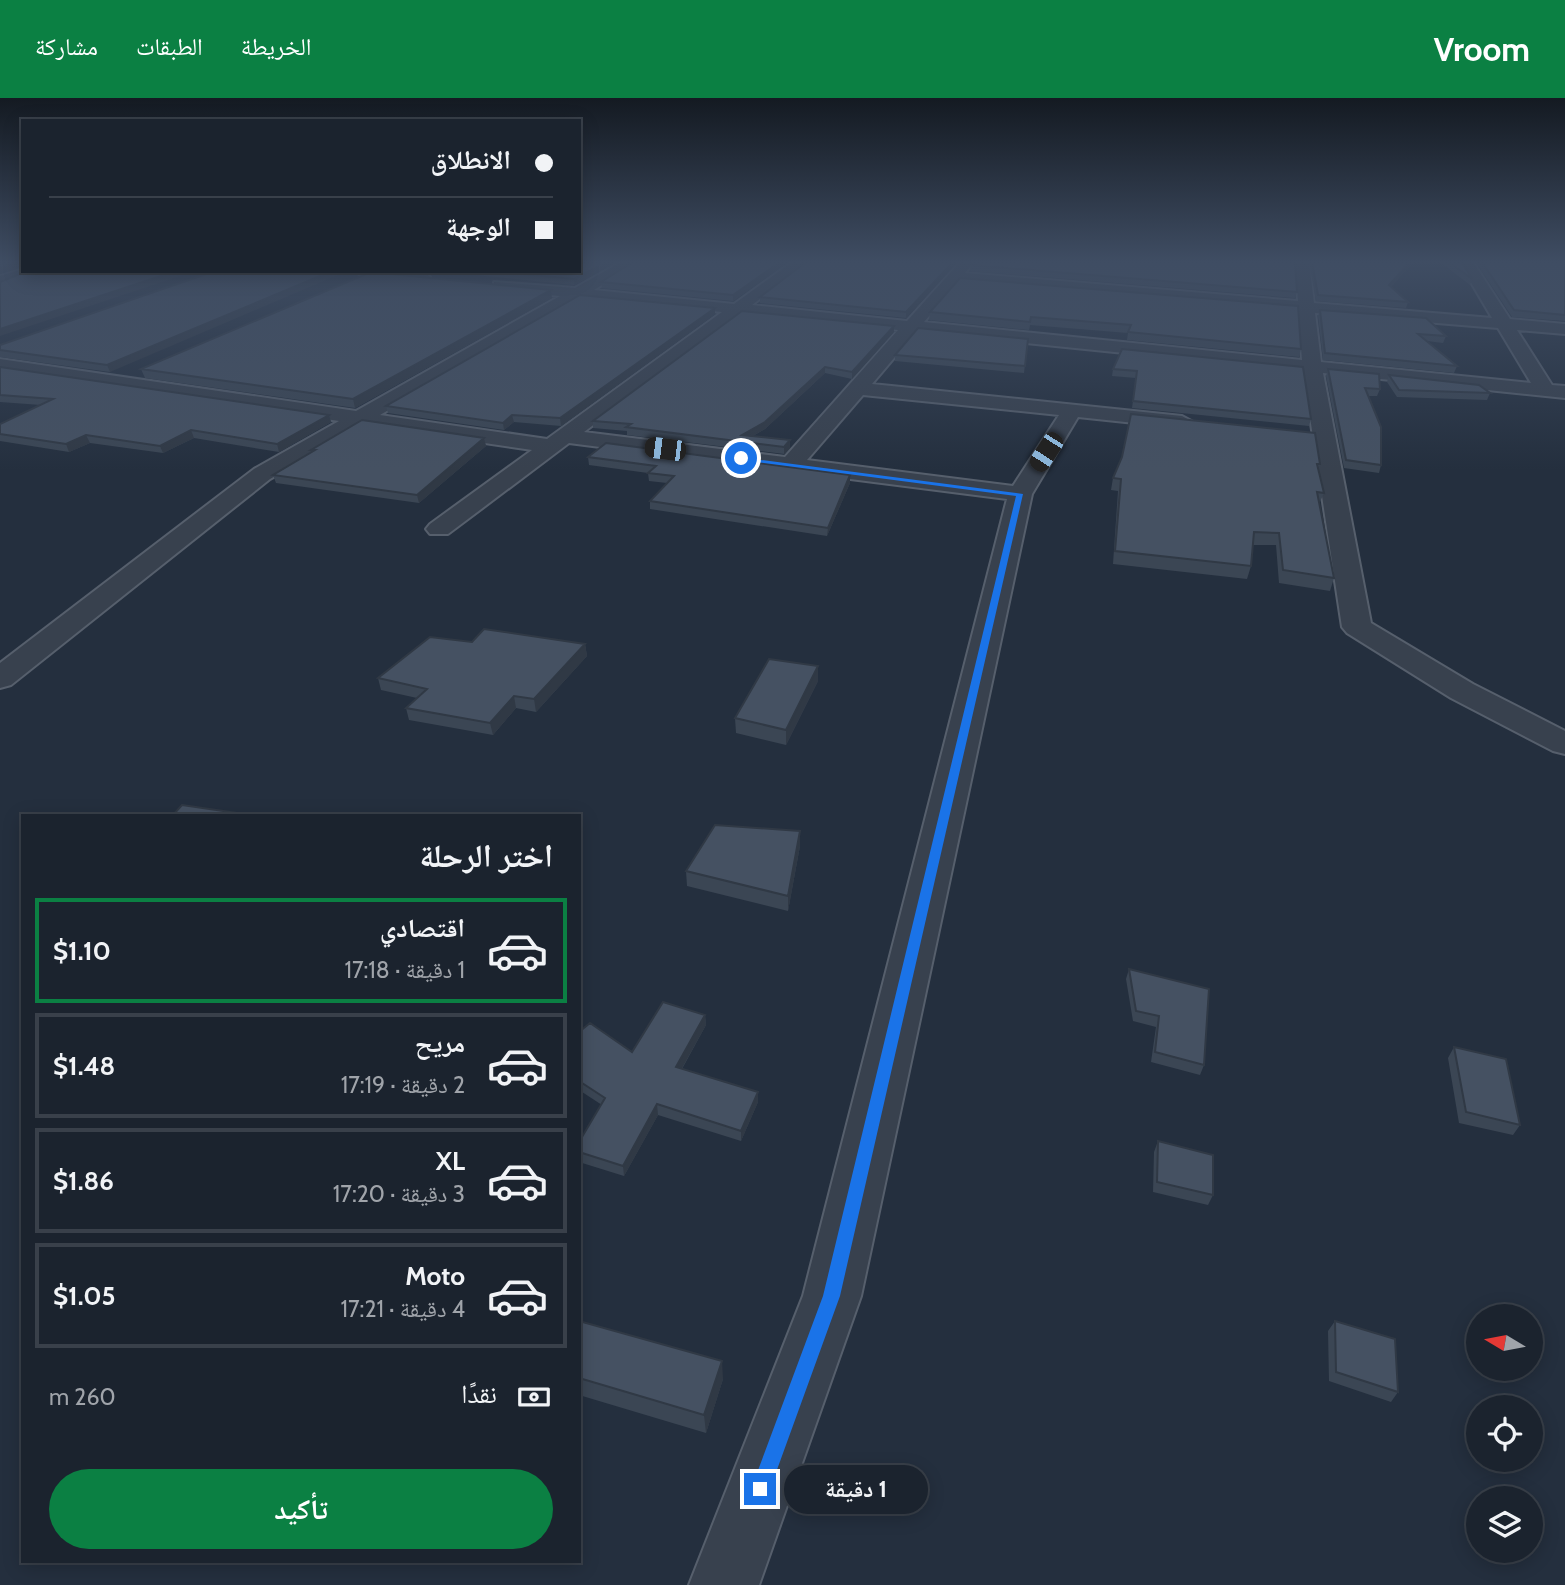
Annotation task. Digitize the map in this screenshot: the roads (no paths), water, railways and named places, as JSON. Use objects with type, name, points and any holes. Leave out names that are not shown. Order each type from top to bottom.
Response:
[{"type":"street","points":[[0,678],[262,474],[510,331]]},
{"type":"street","points":[[439,529],[705,331]]},
{"type":"street","points":[[791,465],[906,331]]},
{"type":"street","points":[[964,331],[1565,392]]},
{"type":"street","points":[[1308,331],[1312,367],[1311,436],[1357,627],[1462,691],[1565,744]]},
{"type":"street","points":[[1509,331],[1545,390]]},
{"type":"street","points":[[0,365],[359,418],[791,465],[1020,494]]},
{"type":"street","points":[[111,382],[148,366]]},
{"type":"street","points":[[857,388],[1205,425]]},
{"type":"street","points":[[724,1585],[832,1296],[1020,494],[1072,411]]}]
